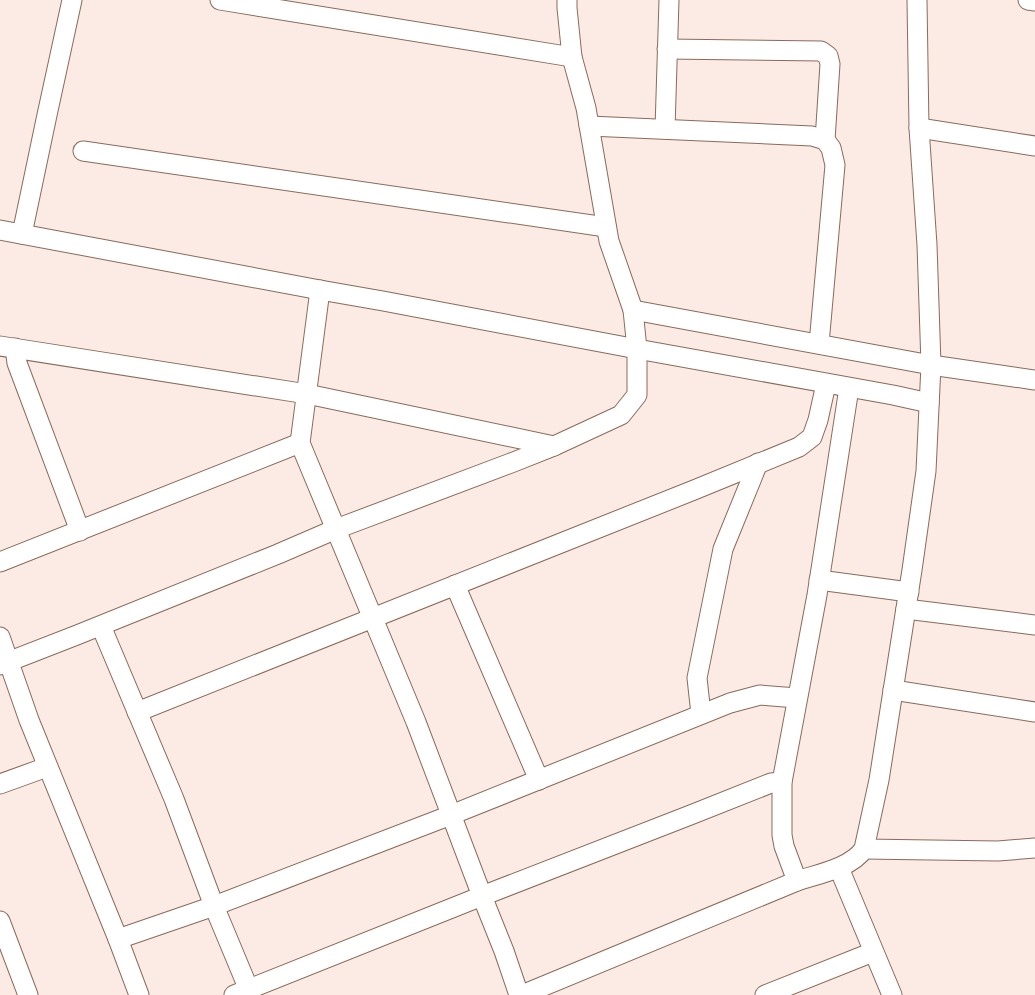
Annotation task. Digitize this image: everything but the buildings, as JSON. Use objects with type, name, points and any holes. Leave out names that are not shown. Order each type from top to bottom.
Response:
[{"type":"street","points":[[22,234],[72,0]]},
{"type":"street","points":[[220,0],[572,57]]},
{"type":"street","points":[[4,663],[101,626],[336,530],[554,446],[621,415],[637,395],[637,349],[632,310],[606,227],[586,108],[572,57],[567,8],[568,0]]},
{"type":"street","points":[[665,129],[668,0]]},
{"type":"street","points":[[320,290],[300,444],[416,722],[521,995],[796,881],[839,868],[860,856],[864,849],[879,780],[926,470],[931,365],[927,245],[919,128],[916,0]]},
{"type":"street","points":[[1028,0],[1035,1]]},
{"type":"street","points":[[667,49],[821,52],[828,56],[830,64],[825,140]]},
{"type":"street","points":[[589,126],[812,136],[825,140],[831,148],[835,165],[819,344]]},
{"type":"street","points":[[919,128],[1035,146]]},
{"type":"street","points":[[83,151],[606,227]]},
{"type":"street","points":[[0,230],[929,403]]},
{"type":"street","points":[[632,310],[931,365],[1035,380]]},
{"type":"street","points":[[8,347],[307,394],[554,446]]},
{"type":"street","points":[[8,347],[17,362],[80,531]]},
{"type":"street","points":[[137,712],[694,490],[799,446],[812,437],[818,420],[826,384]]},
{"type":"street","points":[[796,881],[784,846],[782,835],[782,782],[819,580],[849,388]]},
{"type":"street","points":[[0,562],[300,444]]},
{"type":"street","points":[[701,714],[697,678],[723,549],[758,463]]},
{"type":"street","points":[[819,580],[907,600],[1035,625]]},
{"type":"street","points":[[455,585],[539,780]]},
{"type":"street","points":[[101,626],[174,799],[214,906],[241,992],[771,782],[782,782]]},
{"type":"street","points":[[0,637],[4,663],[118,939],[139,995]]},
{"type":"street","points":[[893,690],[1035,712]]},
{"type":"street","points":[[118,939],[214,906],[451,815],[701,714],[760,695],[797,698]]},
{"type":"street","points":[[0,784],[47,767]]},
{"type":"street","points":[[864,849],[998,851],[1035,848],[1035,845]]},
{"type":"street","points":[[839,868],[892,995]]},
{"type":"street","points":[[0,921],[28,995]]},
{"type":"street","points":[[765,995],[873,952]]}]
